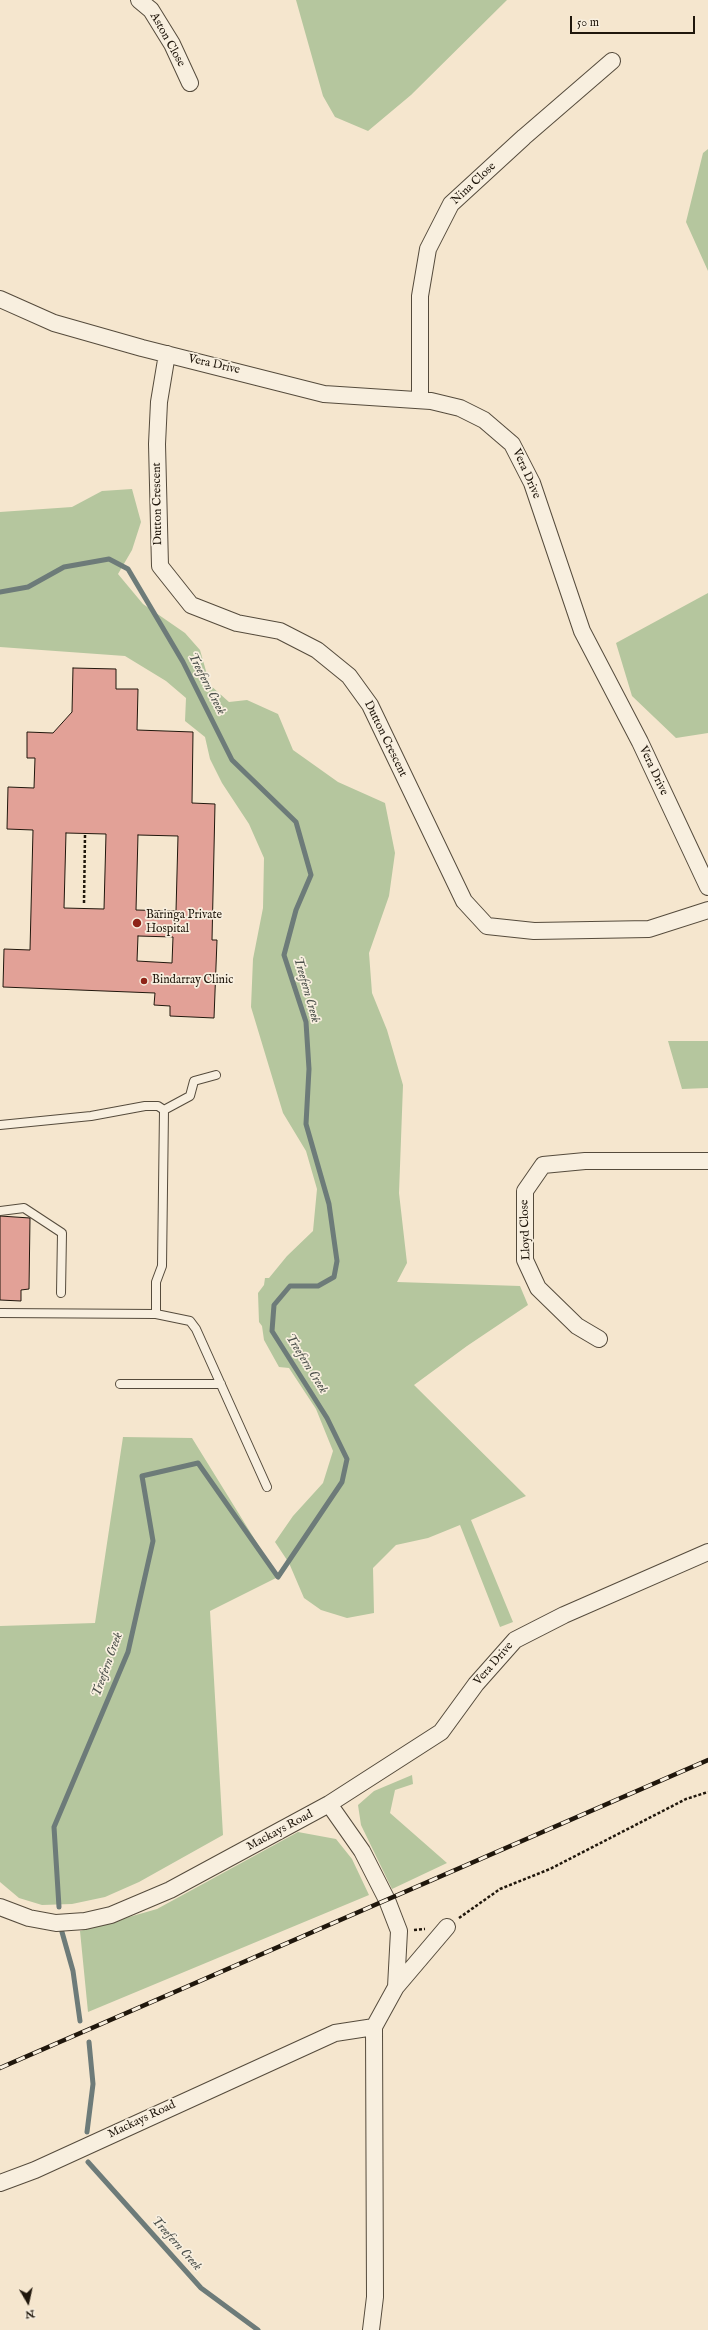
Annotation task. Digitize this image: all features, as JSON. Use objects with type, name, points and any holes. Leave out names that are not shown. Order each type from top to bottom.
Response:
[{"type":"street","name":"Aston Close","points":[[139,0],[151,10],[172,44],[190,84]]},
{"type":"street","name":"Nina Close","points":[[420,400],[420,296],[428,249],[451,204],[524,137],[612,61]]},
{"type":"street","name":"Vera Drive","points":[[0,299],[54,323],[167,354],[324,394],[420,400],[460,408],[484,420],[512,444],[532,483],[582,631],[640,742],[708,887]]},
{"type":"street","name":"Dutton Crescent","points":[[167,354],[158,416],[160,566],[191,605],[237,623],[280,631],[317,650],[349,676],[370,705],[464,901],[487,926],[534,931],[649,929],[708,910]]},
{"type":"street","name":"Lloyd Close","points":[[599,1339],[577,1326],[538,1288],[525,1260],[525,1191],[543,1164],[584,1161],[708,1161]]},
{"type":"street","name":"Vera Drive","points":[[329,1804],[441,1732],[476,1684],[515,1640],[564,1614],[708,1552]]},
{"type":"street","name":"Mackays Road","points":[[0,1907],[29,1918],[56,1923],[85,1921],[111,1915],[170,1890],[329,1804]]},
{"type":"street","points":[[329,1804],[362,1851],[387,1900],[400,1931],[396,1987]]},
{"type":"street","points":[[371,2330],[375,2297],[374,2027],[396,1987],[447,1926]]},
{"type":"street","name":"Mackays Road","points":[[0,2183],[35,2170],[335,2033],[374,2027]]},
{"type":"lane","points":[[164,1110],[190,1096],[194,1081],[216,1075]]},
{"type":"lane","points":[[0,1125],[91,1116],[145,1106],[158,1106],[164,1110]]},
{"type":"lane","points":[[156,1314],[156,1282],[162,1266],[164,1110]]},
{"type":"lane","points":[[0,1211],[24,1208],[62,1233],[61,1292]]},
{"type":"lane","points":[[0,1313],[156,1314],[190,1321],[196,1329],[267,1487]]},
{"type":"lane","points":[[120,1384],[221,1384]]},
{"type":"path","points":[[84,903],[85,835]]},
{"type":"path","points":[[400,1931],[447,1926],[500,1889],[550,1869],[686,1799],[708,1792]]},
{"type":"green space","points":[[296,0],[507,0],[411,95],[368,131],[335,117],[323,96]]},
{"type":"green space","points":[[708,149],[708,271],[686,222],[703,153]]},
{"type":"green space","points":[[132,489],[141,522],[132,550],[118,574],[143,604],[185,633],[200,650],[210,685],[229,702],[247,700],[278,714],[293,750],[338,782],[385,803],[395,853],[389,896],[369,953],[372,993],[387,1030],[403,1085],[399,1193],[407,1263],[397,1282],[520,1286],[528,1305],[467,1346],[414,1385],[526,1496],[471,1520],[513,1622],[500,1627],[460,1525],[428,1538],[396,1545],[373,1568],[374,1613],[347,1618],[321,1610],[304,1598],[289,1563],[275,1542],[293,1516],[323,1483],[333,1451],[316,1409],[289,1368],[279,1367],[264,1340],[262,1326],[259,1322],[258,1293],[264,1285],[265,1278],[269,1278],[287,1256],[313,1231],[317,1189],[306,1151],[283,1113],[251,1007],[253,959],[263,908],[264,858],[249,824],[222,783],[210,759],[205,737],[185,721],[186,698],[166,681],[125,656],[0,647],[0,512],[72,507],[102,491]]},
{"type":"green space","points":[[708,593],[708,733],[676,738],[632,696],[616,643]]},
{"type":"green space","points":[[668,1041],[708,1041],[708,1088],[682,1089]]},
{"type":"green space","points":[[123,1437],[192,1438],[278,1577],[210,1611],[223,1835],[139,1882],[105,1897],[72,1904],[42,1905],[19,1898],[0,1882],[0,1626],[95,1623]]},
{"type":"green space","points":[[412,1775],[413,1784],[395,1790],[390,1813],[447,1863],[392,1889],[361,1825],[358,1805],[374,1791]]},
{"type":"green space","points":[[298,1832],[336,1839],[352,1859],[369,1895],[88,2012],[80,1931],[157,1909]]},
{"type":"building","points":[[73,668],[116,669],[116,689],[138,689],[137,730],[193,732],[192,803],[215,804],[212,940],[217,940],[214,1018],[170,1016],[170,1006],[154,1005],[155,993],[3,987],[4,949],[30,950],[33,830],[7,829],[8,787],[34,788],[35,758],[27,758],[27,732],[53,733],[72,712]],"holes":[[[66,833],[106,834],[104,909],[64,908]],[[138,835],[178,836],[176,911],[136,910]],[[138,936],[173,937],[172,963],[137,961]]]},
{"type":"building","points":[[0,1216],[30,1218],[29,1289],[21,1290],[21,1301],[0,1300]]},
{"type":"waterway","name":"Treefern Creek","points":[[0,592],[28,587],[64,567],[109,559],[128,569],[183,662],[232,760],[296,822],[311,875],[296,910],[284,955],[306,1022],[309,1069],[306,1124],[329,1204],[337,1261],[334,1277],[318,1286],[290,1286],[274,1305],[272,1331],[327,1418],[347,1459],[342,1482],[278,1577],[198,1463],[142,1476],[153,1541],[128,1652],[54,1827],[59,1907]]},
{"type":"waterway","name":"Treefern Creek","points":[[62,1932],[73,1971],[80,2021]]},
{"type":"waterway","name":"Treefern Creek","points":[[87,2132],[93,2084],[89,2042]]},
{"type":"waterway","name":"Treefern Creek","points":[[88,2162],[201,2288],[258,2330]]},
{"type":"railway","points":[[0,2068],[708,1760]]},
{"type":"place","name":"Baringa Private Hospital","points":[[137,923]]},
{"type":"place","name":"Bindarray Clinic","points":[[144,981]]}]
